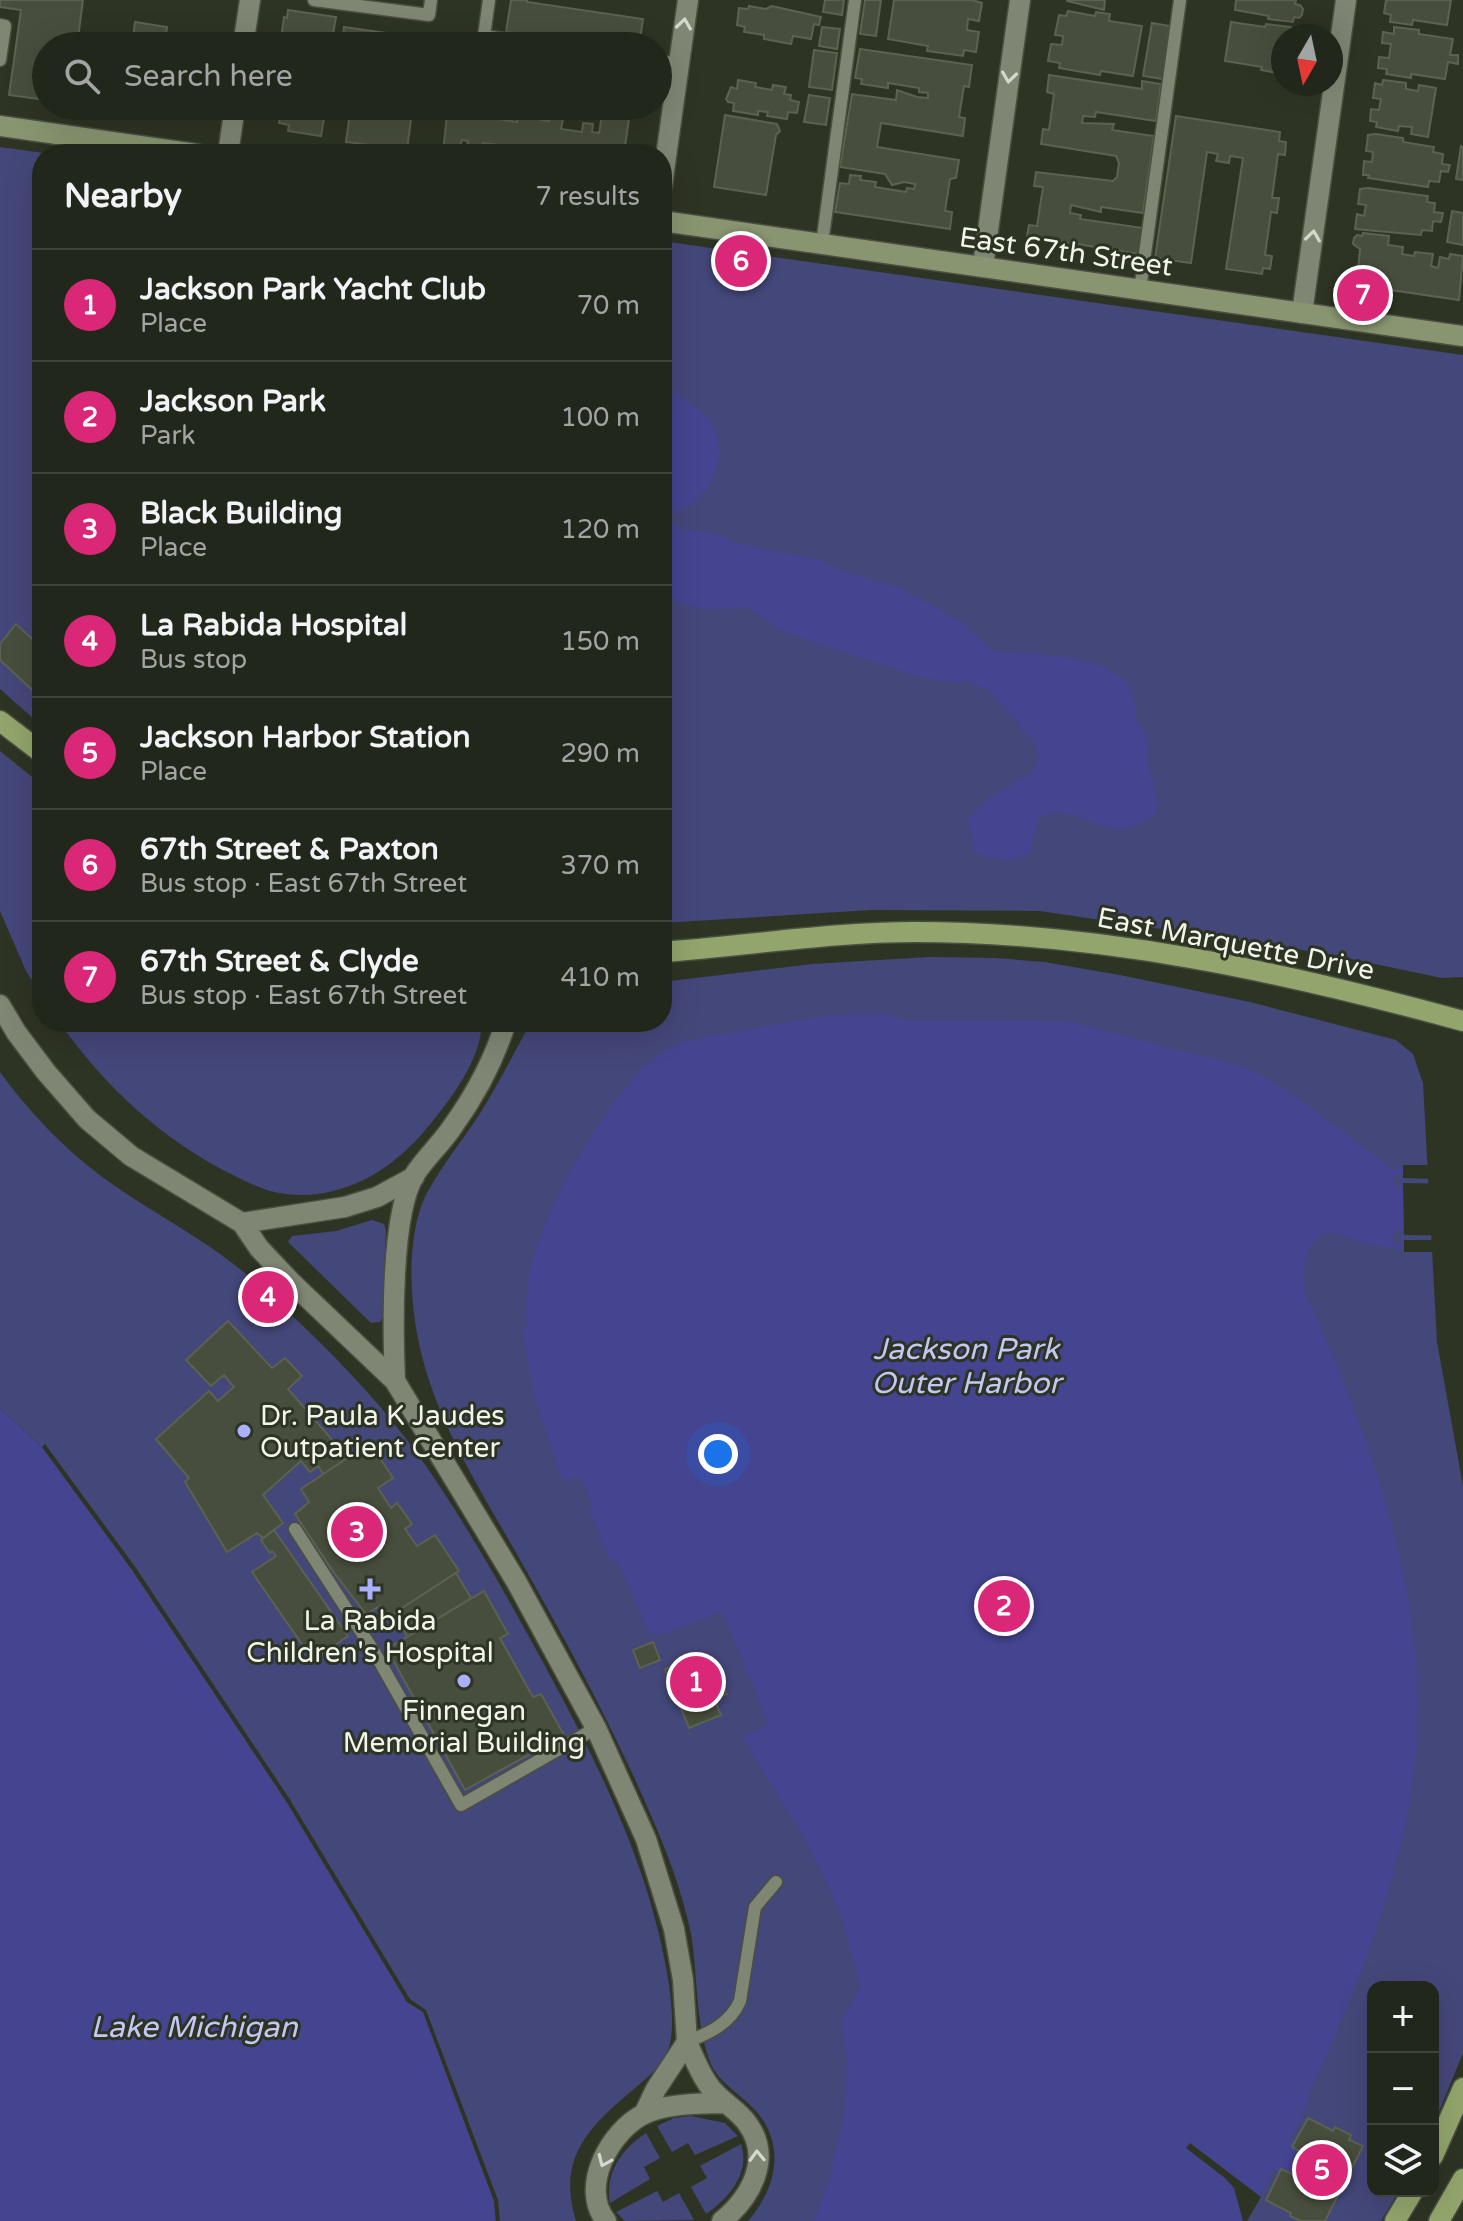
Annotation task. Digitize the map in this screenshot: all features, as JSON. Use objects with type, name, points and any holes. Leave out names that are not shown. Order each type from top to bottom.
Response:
[{"type":"main road","points":[[0,721],[32,745]]},
{"type":"main road","name":"East Marquette Drive","points":[[672,951],[820,935],[914,932],[1012,934],[1148,950],[1284,976],[1463,1021]]},
{"type":"main road","points":[[1439,2142],[1463,2088]]},
{"type":"main road","points":[[1439,2221],[1463,2179]]},
{"type":"main road","points":[[1395,2221],[1409,2197]]},
{"type":"street","points":[[245,32],[250,0]]},
{"type":"street","points":[[672,114],[688,0]]},
{"type":"street","points":[[983,266],[1020,0]]},
{"type":"street","points":[[1302,313],[1346,0]]},
{"type":"street","points":[[229,144],[233,120]]},
{"type":"street","points":[[668,144],[671,120]]},
{"type":"street","points":[[0,126],[126,144]]},
{"type":"street","name":"East 67th Street","points":[[672,222],[1463,336]]},
{"type":"street","points":[[0,1005],[38,1062],[87,1119],[131,1156],[242,1223],[259,1248],[291,1282],[395,1381],[516,1581],[596,1728],[646,1839],[664,1889],[683,1980],[687,2042],[711,2088],[747,2123],[753,2134],[758,2164],[750,2192],[736,2210],[722,2221]]},
{"type":"street","points":[[395,1381],[393,1314],[404,1209],[414,1177],[453,1127],[484,1078],[502,1032]]},
{"type":"street","points":[[242,1223],[345,1207],[377,1197],[414,1177]]},
{"type":"street","points":[[606,2221],[595,2195],[605,2153],[624,2130],[644,2114],[656,2089],[687,2042]]},
{"type":"street","points":[[644,2114],[685,2105],[726,2103]]},
{"type":"lane","points":[[321,0],[387,5],[429,15],[431,0]]},
{"type":"lane","points":[[485,32],[489,0]]},
{"type":"lane","points":[[822,244],[855,0]]},
{"type":"lane","points":[[1140,290],[1180,0]]},
{"type":"lane","points":[[0,25],[5,26],[0,60]]},
{"type":"lane","points":[[672,63],[679,64]]},
{"type":"lane","points":[[295,1529],[373,1650],[461,1805],[596,1728]]},
{"type":"lane","points":[[687,2042],[708,2033],[734,2013],[740,2001],[755,1907],[776,1882]]},
{"type":"shaded area","points":[[0,147],[32,151],[32,717],[0,689]]},
{"type":"shaded area","points":[[672,242],[1463,355],[1463,977],[1442,978],[1322,953],[1040,911],[871,910],[672,922]]},
{"type":"shaded area","points":[[0,751],[32,777],[32,980],[0,911]]},
{"type":"shaded area","name":"Jackson Park Outer Harbor","points":[[929,957],[1044,962],[1250,1002],[1396,1040],[1413,1054],[1423,1083],[1437,1342],[1463,1486],[1463,2053],[1439,2111],[1439,1981],[1367,1981],[1367,2197],[1395,2197],[1381,2221],[748,2221],[766,2194],[771,2180],[774,2150],[771,2135],[753,2108],[712,2067],[699,2013],[691,1934],[670,1862],[608,1723],[468,1467],[436,1401],[416,1329],[412,1291],[412,1254],[422,1203],[486,1104],[526,1032],[672,1032],[672,981],[812,964]]},
{"type":"shaded area","points":[[66,1032],[481,1032],[476,1051],[463,1078],[446,1105],[413,1143],[365,1179],[327,1193],[307,1195],[279,1193],[259,1187],[184,1146],[137,1110]]},
{"type":"shaded area","points":[[0,1072],[39,1120],[69,1149],[101,1176],[205,1243],[254,1281],[367,1392],[408,1441],[459,1517],[579,1731],[619,1815],[641,1872],[664,1955],[672,2017],[668,2050],[662,2061],[604,2116],[581,2145],[570,2179],[576,2221],[496,2221],[494,2201],[407,2002],[42,1447],[0,1408]]},
{"type":"shaded area","points":[[372,1220],[384,1224],[386,1230],[383,1317],[380,1322],[371,1323],[288,1242],[292,1236],[336,1231]]},
{"type":"shaded area","points":[[691,2116],[725,2123],[738,2136],[695,2155],[688,2143],[672,2152],[657,2126],[674,2118]]},
{"type":"shaded area","points":[[646,2133],[660,2158],[644,2167],[650,2179],[610,2203],[610,2181],[617,2163],[622,2154]]},
{"type":"shaded area","points":[[741,2144],[743,2165],[736,2184],[706,2214],[691,2187],[707,2178],[700,2166]]},
{"type":"shaded area","points":[[657,2191],[663,2202],[679,2193],[694,2220],[625,2221],[616,2212]]},
{"type":"water","points":[[672,392],[708,419],[715,430],[719,454],[713,478],[706,489],[687,507],[672,511]]},
{"type":"water","points":[[672,524],[679,529],[722,535],[735,543],[820,560],[839,570],[900,588],[960,621],[993,651],[1068,657],[1105,668],[1120,677],[1133,693],[1137,720],[1148,742],[1149,768],[1157,800],[1156,814],[1135,826],[1116,829],[1071,814],[1049,813],[1039,818],[1030,852],[1009,859],[980,854],[974,851],[968,818],[989,798],[1031,772],[1039,759],[1034,741],[988,690],[968,681],[954,683],[914,675],[822,645],[779,629],[748,607],[725,609],[684,604],[672,599]]},
{"type":"water","name":"Jackson Park Outer Harbor","points":[[854,1014],[886,1014],[909,1020],[1066,1021],[1235,1064],[1292,1094],[1392,1169],[1463,1169],[1463,1176],[1398,1174],[1391,1181],[1398,1187],[1463,1188],[1463,1232],[1396,1231],[1390,1237],[1396,1243],[1463,1244],[1463,1248],[1380,1246],[1331,1233],[1313,1243],[1306,1259],[1305,1293],[1364,1435],[1394,1534],[1413,1635],[1418,1686],[1417,1738],[1401,1845],[1386,1898],[1350,2001],[1307,2097],[1310,2100],[1289,2141],[1302,2153],[1292,2174],[1274,2169],[1247,2221],[814,2221],[829,2180],[844,2117],[847,2061],[841,2022],[860,1987],[842,1919],[806,1841],[742,1737],[769,1725],[722,1611],[661,1635],[650,1634],[616,1559],[611,1561],[589,1510],[593,1507],[582,1479],[562,1480],[534,1396],[522,1328],[527,1327],[528,1286],[537,1246],[583,1149],[626,1088],[648,1065],[669,1049],[686,1042],[797,1021]]},
{"type":"water","name":"Lake Michigan","points":[[0,1408],[42,1447],[132,1570],[286,1801],[407,2002],[423,2012],[494,2201],[496,2221],[0,2221]]},
{"type":"pier","points":[[1403,1165],[1463,1165],[1463,1180],[1403,1178]]},
{"type":"pier","points":[[1403,1183],[1463,1184],[1463,1236],[1404,1235]]},
{"type":"pier","points":[[1404,1240],[1463,1240],[1463,1252],[1404,1252]]},
{"type":"pier","points":[[45,1444],[136,1568],[289,1798],[410,1999],[426,2010],[498,2200],[500,2221],[496,2221],[494,2201],[423,2012],[407,2002],[286,1801],[132,1570],[42,1447]]},
{"type":"pier","points":[[1190,2143],[1261,2197],[1247,2221],[1243,2221],[1234,2188],[1186,2148]]},
{"type":"building","points":[[0,0],[83,0],[79,32],[32,32],[32,98],[9,95],[21,10],[0,7]]},
{"type":"building","points":[[511,0],[643,19],[641,32],[506,32]]},
{"type":"building","points":[[825,0],[844,0],[842,15],[823,12]]},
{"type":"building","points":[[865,0],[881,0],[876,36],[860,34]]},
{"type":"building","points":[[894,0],[972,0],[982,3],[979,21],[968,19],[967,30],[979,32],[976,52],[964,50],[963,56],[927,51],[928,46],[888,39]]},
{"type":"building","points":[[1067,0],[1105,0],[1104,10],[1067,1]]},
{"type":"building","points":[[1236,0],[1296,0],[1295,4],[1303,9],[1302,15],[1294,17],[1293,22],[1268,19],[1269,16],[1235,10]]},
{"type":"building","points":[[1386,0],[1451,0],[1447,25],[1413,20],[1412,25],[1390,22],[1391,15],[1384,13]]},
{"type":"building","points":[[749,6],[766,9],[772,6],[821,17],[819,25],[814,24],[811,39],[793,36],[791,44],[744,32],[745,27],[737,25],[739,8],[748,9]]},
{"type":"building","points":[[288,10],[336,17],[333,32],[282,32],[284,17],[287,18]]},
{"type":"building","points":[[1068,11],[1095,16],[1096,12],[1110,14],[1109,21],[1142,26],[1133,76],[1101,71],[1100,75],[1059,68],[1060,63],[1048,61],[1051,44],[1062,45],[1063,36],[1055,35],[1059,15],[1066,16]]},
{"type":"building","points":[[135,22],[167,27],[166,32],[134,32]]},
{"type":"building","points":[[1231,22],[1265,27],[1266,24],[1271,25],[1271,72],[1261,70],[1262,67],[1225,61]]},
{"type":"building","points":[[1152,23],[1170,26],[1163,79],[1143,76]]},
{"type":"building","points":[[344,27],[380,32],[343,32]]},
{"type":"building","points":[[822,27],[840,29],[837,49],[819,46]]},
{"type":"building","points":[[1394,27],[1453,39],[1450,55],[1458,55],[1458,64],[1448,62],[1445,79],[1386,74],[1387,69],[1378,68],[1379,57],[1389,58],[1391,44],[1382,43],[1383,32],[1394,34]]},
{"type":"building","points":[[860,49],[972,65],[969,87],[964,86],[959,117],[965,118],[963,136],[881,123],[877,147],[959,160],[956,178],[950,179],[945,211],[952,212],[950,229],[835,212],[840,183],[849,184],[850,175],[876,182],[875,187],[906,192],[907,188],[914,189],[915,184],[904,182],[892,185],[885,174],[840,167],[852,94],[896,100],[897,90],[928,98],[928,93],[919,92],[919,88],[888,83],[888,88],[861,84],[862,79],[855,78]]},
{"type":"building","points":[[814,50],[837,53],[832,90],[809,87]]},
{"type":"building","points":[[1049,75],[1142,89],[1142,81],[1161,84],[1156,121],[1096,112],[1095,117],[1083,116],[1082,123],[1114,124],[1112,130],[1154,136],[1143,213],[1101,207],[1101,212],[1071,205],[1070,213],[1081,215],[1080,219],[1143,228],[1139,254],[1027,236],[1029,225],[1037,226],[1043,187],[1034,186],[1036,172],[1113,181],[1117,177],[1119,163],[1116,156],[1041,144],[1043,129],[1049,130],[1054,94],[1047,92]]},
{"type":"building","points":[[738,80],[772,90],[773,85],[786,87],[784,94],[791,95],[790,100],[799,102],[797,113],[788,112],[787,119],[767,116],[768,112],[758,111],[758,115],[733,111],[734,103],[726,99],[731,87],[737,89]]},
{"type":"building","points":[[1383,80],[1406,83],[1406,89],[1418,91],[1419,85],[1436,88],[1428,137],[1411,134],[1412,127],[1399,126],[1398,131],[1376,127],[1377,122],[1370,121],[1371,109],[1379,110],[1381,99],[1373,98],[1375,83],[1382,85]]},
{"type":"building","points":[[809,95],[830,98],[826,125],[804,122]]},
{"type":"building","points":[[725,115],[777,124],[780,131],[776,135],[766,195],[714,187]]},
{"type":"building","points":[[1176,116],[1280,132],[1279,141],[1286,142],[1285,155],[1278,154],[1272,198],[1279,198],[1277,213],[1271,212],[1265,255],[1272,256],[1270,269],[1263,268],[1262,274],[1226,269],[1243,158],[1230,156],[1229,163],[1216,161],[1218,154],[1207,152],[1191,263],[1155,258]]},
{"type":"building","points":[[280,120],[324,120],[321,136],[288,131],[289,125],[279,123]]},
{"type":"building","points":[[349,120],[411,120],[408,144],[346,142]]},
{"type":"building","points":[[446,120],[563,120],[561,129],[582,132],[583,123],[593,124],[592,132],[599,133],[601,120],[629,120],[625,144],[467,144],[468,141],[462,140],[461,144],[444,144]]},
{"type":"building","points":[[1376,134],[1434,147],[1433,152],[1443,154],[1442,164],[1450,165],[1448,172],[1441,171],[1439,182],[1429,181],[1428,187],[1368,178],[1369,175],[1363,175],[1364,161],[1372,162],[1373,152],[1366,151],[1368,135]]},
{"type":"building","points":[[1463,147],[1463,180],[1456,179]]},
{"type":"building","points":[[1360,189],[1428,196],[1427,202],[1435,203],[1434,212],[1443,213],[1441,222],[1433,221],[1432,231],[1422,230],[1421,235],[1355,229],[1357,214],[1364,216],[1366,205],[1358,204]]},
{"type":"building","points":[[1452,211],[1463,213],[1463,245],[1447,242]]},
{"type":"building","points":[[1363,233],[1389,236],[1388,245],[1403,247],[1402,254],[1433,254],[1431,266],[1438,268],[1440,257],[1449,259],[1450,254],[1463,256],[1459,300],[1350,284],[1347,281],[1348,273],[1358,271],[1360,249],[1353,244],[1354,238]]},
{"type":"building","points":[[16,624],[32,639],[32,690],[0,660],[0,644]]},
{"type":"building","name":"Dr. Paula K Jaudes Outpatient Center","points":[[228,1321],[272,1368],[285,1358],[302,1376],[288,1389],[348,1458],[324,1475],[318,1466],[310,1472],[301,1461],[263,1495],[283,1523],[263,1538],[257,1533],[227,1552],[185,1482],[189,1478],[156,1439],[209,1391],[218,1401],[234,1387],[224,1375],[211,1386],[186,1360]]},
{"type":"building","points":[[370,1443],[393,1478],[378,1488],[391,1508],[397,1503],[412,1524],[405,1529],[417,1546],[435,1535],[459,1571],[389,1617],[380,1606],[366,1614],[295,1514],[309,1502],[301,1489]]},
{"type":"building","points":[[274,1530],[348,1636],[313,1660],[252,1572],[276,1556],[261,1540]]},
{"type":"building","points":[[456,1573],[471,1598],[408,1637],[393,1614]]},
{"type":"building","name":"Finnegan Memorial Building","points":[[484,1591],[508,1634],[500,1638],[533,1697],[541,1694],[564,1735],[465,1790],[387,1649]]},
{"type":"building","points":[[653,1642],[660,1660],[640,1668],[633,1650]]},
{"type":"building","points":[[696,1656],[700,1666],[713,1661],[727,1694],[714,1699],[721,1715],[689,1728],[665,1669]]},
{"type":"building","points":[[1308,2118],[1333,2131],[1335,2127],[1351,2135],[1349,2140],[1363,2146],[1325,2221],[1301,2221],[1266,2200],[1281,2169],[1292,2174],[1302,2153],[1292,2147]]},
{"type":"place","name":"67th Street & Paxton","points":[[741,261]]},
{"type":"place","name":"67th Street & Clyde","points":[[1363,295]]},
{"type":"place","name":"La Rabida Hospital","points":[[268,1297]]},
{"type":"place","name":"Dr. Paula K Jaudes Outpatient Center","points":[[244,1431]]},
{"type":"place","name":"Black Building","points":[[357,1532]]},
{"type":"place","name":"La Rabida Children's Hospital","points":[[370,1589]]},
{"type":"place","name":"Jackson Park","points":[[1004,1606]]},
{"type":"place","name":"Finnegan Memorial Building","points":[[464,1681]]},
{"type":"place","name":"Jackson Park Yacht Club","points":[[696,1682]]},
{"type":"place","name":"Jackson Harbor Station","points":[[1322,2170]]}]
